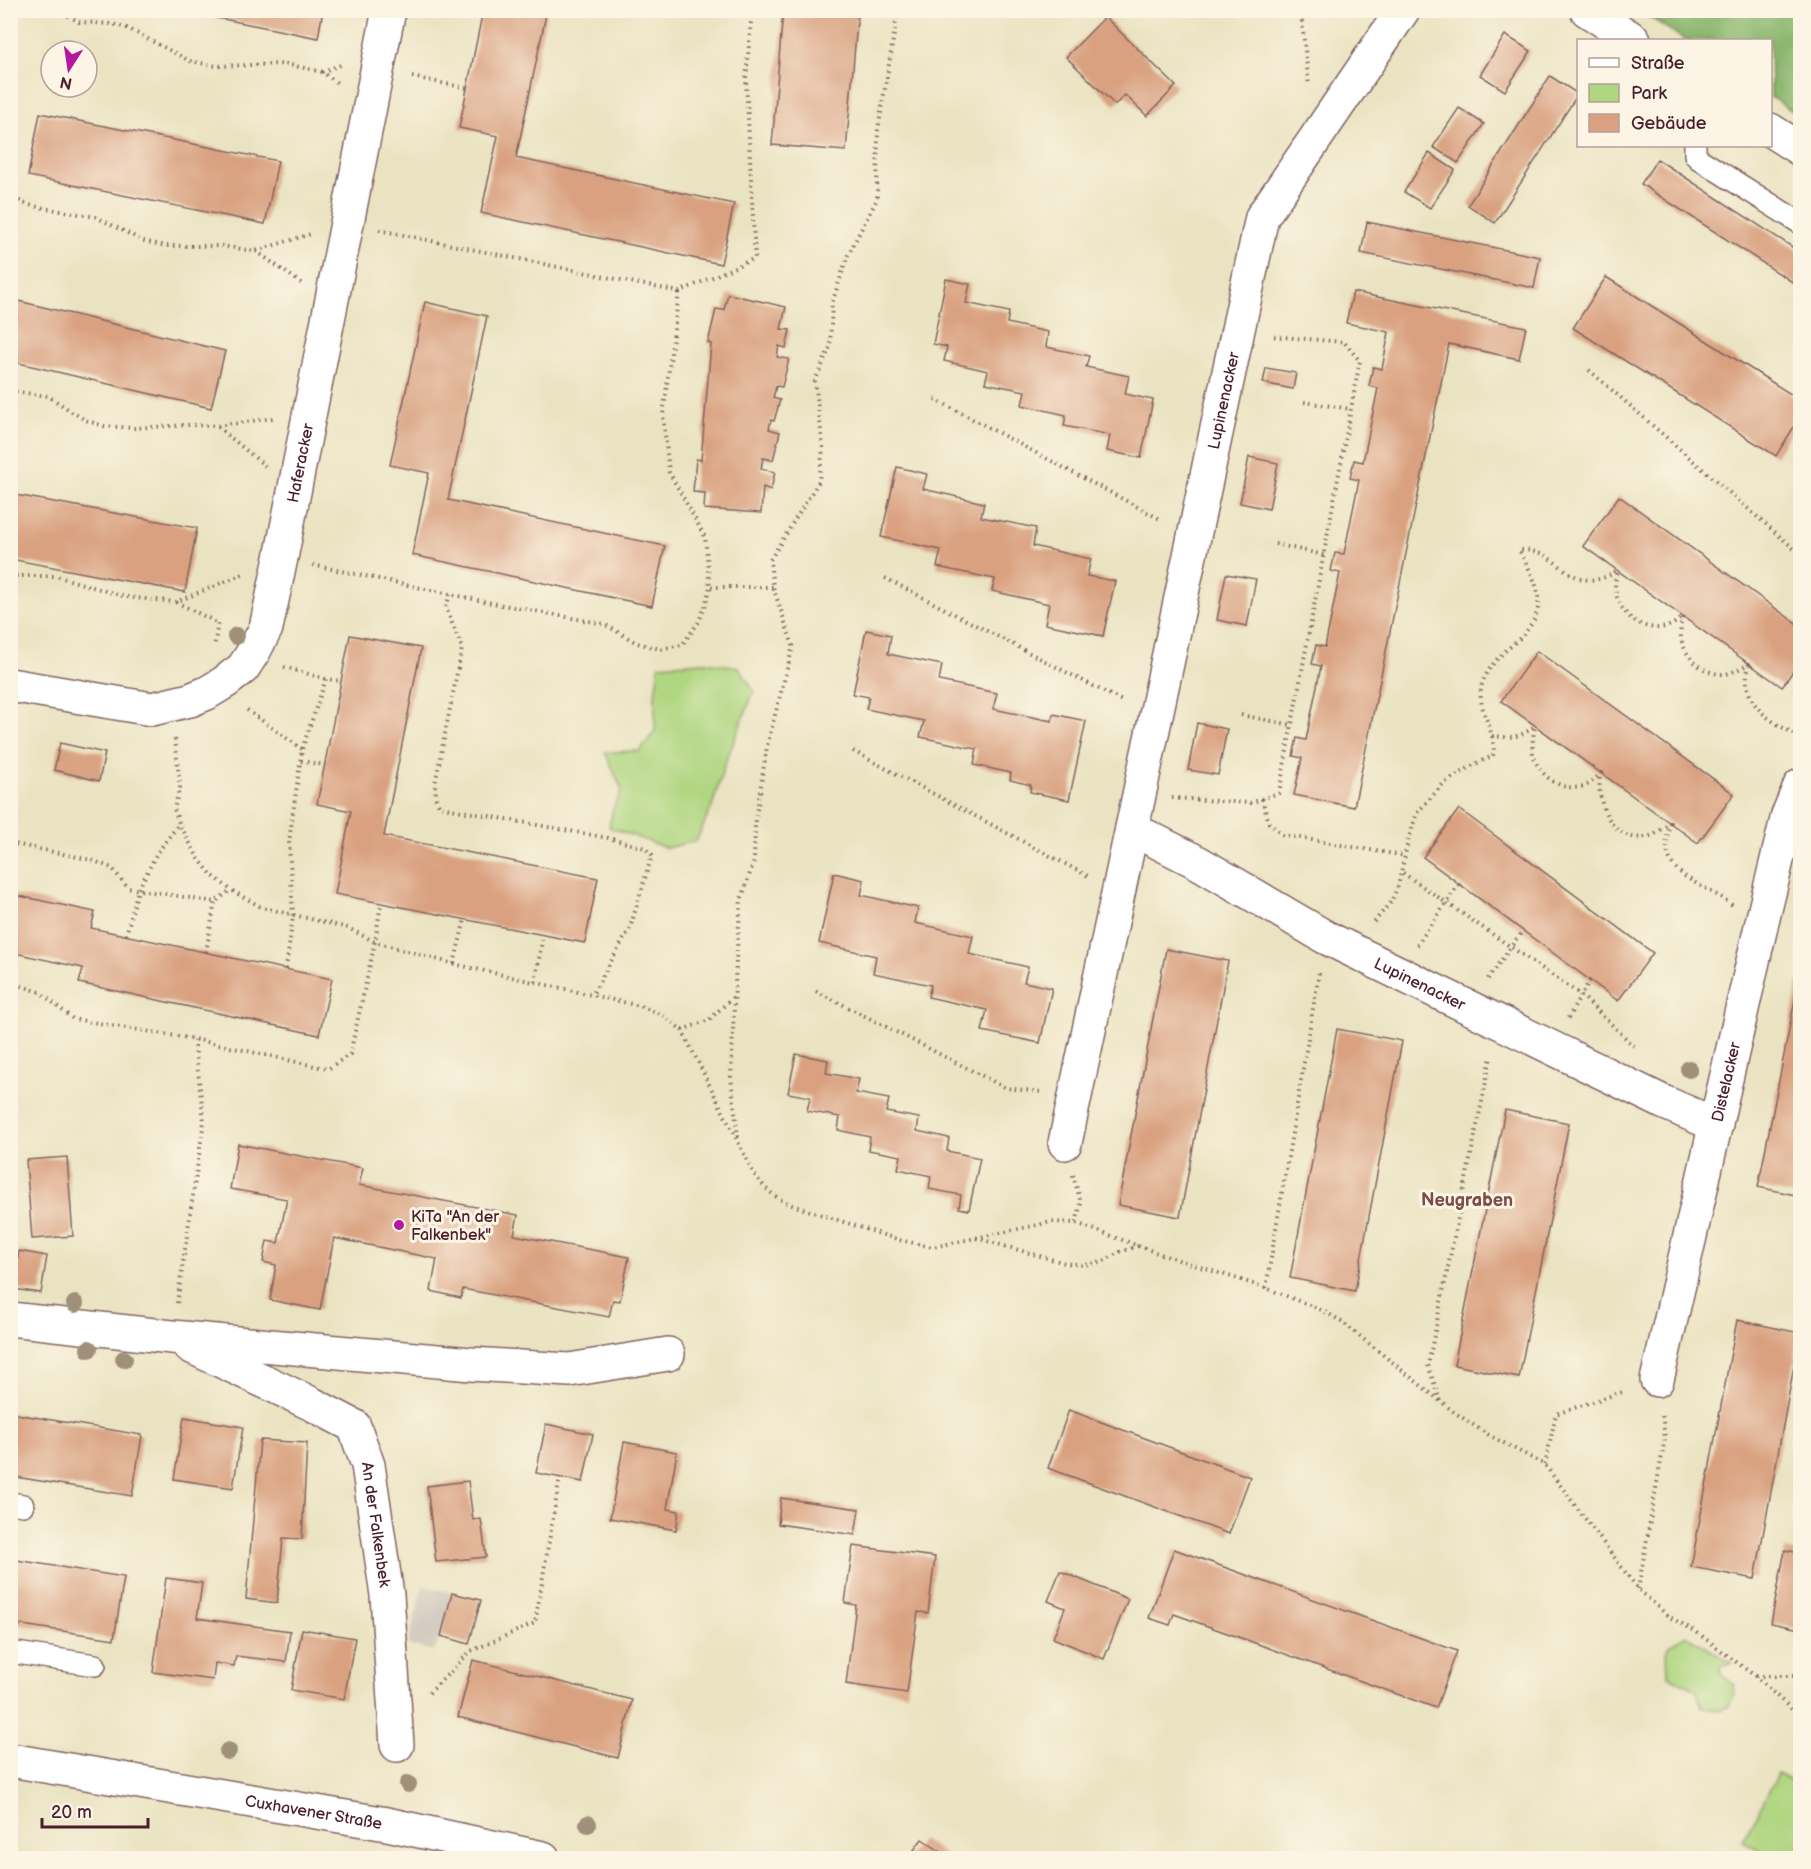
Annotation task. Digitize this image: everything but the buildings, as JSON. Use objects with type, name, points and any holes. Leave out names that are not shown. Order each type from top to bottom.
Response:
[{"type":"street","name":"Haferacker","points":[[10,685],[152,709],[172,705],[211,690],[243,668],[254,651],[266,628],[281,558],[388,10]]},
{"type":"street","name":"Lupinenacker","points":[[1065,1143],[1262,217],[1402,10]]},
{"type":"street","points":[[1587,10],[1632,39]]},
{"type":"street","points":[[1772,131],[1800,149]]},
{"type":"street","name":"Distelacker","points":[[1657,1380],[1762,921],[1796,808]]},
{"type":"street","name":"Lupinenacker","points":[[1132,829],[1199,863],[1336,942],[1551,1048],[1716,1125]]},
{"type":"street","name":"An der Falkenbek","points":[[10,1319],[172,1337],[471,1364],[569,1370],[668,1354]]},
{"type":"street","name":"An der Falkenbek","points":[[172,1337],[354,1426],[368,1465],[387,1595],[397,1745]]},
{"type":"street","name":"Cuxhavener Straße","points":[[10,1760],[387,1824],[543,1858]]},
{"type":"lane","points":[[1695,147],[1695,155],[1699,159],[1800,223]]},
{"type":"lane","points":[[10,1652],[95,1665]]},
{"type":"path","points":[[66,10],[69,16],[79,22],[112,24],[127,28],[190,61],[228,66],[286,64],[322,72]]},
{"type":"path","points":[[10,193],[33,207],[96,217],[143,241],[166,246],[222,246],[255,251],[347,223],[678,292],[755,258],[746,79],[752,10]]},
{"type":"path","points":[[738,1140],[731,1077],[741,900],[754,861],[756,824],[767,746],[793,646],[773,587],[770,560],[819,481],[823,447],[815,381],[830,347],[832,303],[848,255],[877,199],[878,130],[898,10]]},
{"type":"path","points":[[1297,10],[1302,22],[1314,141]]},
{"type":"path","points":[[376,70],[467,88]]},
{"type":"path","points":[[10,108],[10,124]]},
{"type":"path","points":[[255,251],[331,304]]},
{"type":"path","points":[[176,602],[281,558],[604,624],[637,643],[660,649],[682,645],[698,623],[710,587],[705,537],[669,471],[663,415],[678,292]]},
{"type":"path","points":[[1139,796],[1250,803],[1279,793],[1360,361],[1344,342],[1237,334]]},
{"type":"path","points":[[1589,370],[1800,554]]},
{"type":"path","points":[[10,391],[48,396],[85,420],[104,426],[133,428],[217,426],[310,413]]},
{"type":"path","points":[[935,399],[1194,537]]},
{"type":"path","points":[[1304,402],[1351,409]]},
{"type":"path","points":[[217,426],[251,456],[295,488]]},
{"type":"path","points":[[1275,544],[1324,555]]},
{"type":"path","points":[[1266,1288],[1336,942],[1364,933],[1391,902],[1403,873],[1405,856],[1417,813],[1444,783],[1474,764],[1493,756],[1495,747],[1484,717],[1481,700],[1482,684],[1492,665],[1524,634],[1538,612],[1537,586],[1519,550],[1540,553],[1569,573],[1581,578],[1596,580],[1606,578],[1618,571],[1615,590],[1622,608],[1630,618],[1639,623],[1666,627],[1683,617],[1678,633],[1690,658],[1698,665],[1717,673],[1735,671],[1749,664],[1746,674],[1747,687],[1757,708],[1775,724],[1800,736]]},
{"type":"path","points":[[10,576],[56,576],[126,597],[176,602],[218,623],[211,690],[302,749]]},
{"type":"path","points":[[885,578],[1155,719]]},
{"type":"path","points":[[710,587],[773,587]]},
{"type":"path","points":[[450,594],[446,608],[462,648],[435,784],[436,798],[440,807],[608,838],[645,848],[652,855],[630,928],[592,995]]},
{"type":"path","points":[[254,651],[267,662],[341,681]]},
{"type":"path","points":[[286,969],[293,916],[289,842],[302,749],[326,679]]},
{"type":"path","points":[[172,705],[180,787],[174,809],[198,858],[212,875],[231,890],[261,907],[348,928],[375,942],[454,964],[640,1006],[661,1014],[682,1030],[754,1174],[777,1198],[792,1205],[899,1240],[933,1247],[1051,1222],[1076,1223],[1266,1288],[1322,1310],[1341,1321],[1441,1402],[1487,1434],[1545,1465],[1638,1589],[1668,1616],[1695,1631],[1755,1676],[1800,1717]]},
{"type":"path","points":[[1241,715],[1292,725]]},
{"type":"path","points":[[1492,736],[1511,738],[1523,735],[1535,726],[1533,751],[1535,760],[1540,770],[1548,778],[1555,783],[1572,788],[1591,782],[1601,773],[1600,801],[1610,821],[1621,830],[1642,838],[1670,823],[1666,843],[1674,868],[1681,875],[1762,921]]},
{"type":"path","points":[[853,751],[1118,892]]},
{"type":"path","points":[[301,761],[325,765]]},
{"type":"path","points":[[1262,799],[1269,823],[1283,835],[1405,856]]},
{"type":"path","points":[[126,935],[138,890],[157,853],[180,823]]},
{"type":"path","points":[[10,843],[92,860],[112,868],[128,888],[215,902]]},
{"type":"path","points":[[1403,873],[1581,995],[1640,1052]]},
{"type":"path","points":[[1398,973],[1459,884]]},
{"type":"path","points":[[206,952],[215,902],[231,890]]},
{"type":"path","points":[[10,982],[40,992],[73,1019],[194,1039],[328,1069],[350,1054],[375,942],[381,903]]},
{"type":"path","points":[[454,964],[465,920]]},
{"type":"path","points":[[1468,1007],[1522,930]]},
{"type":"path","points":[[535,982],[543,935]]},
{"type":"path","points":[[1551,1048],[1590,980]]},
{"type":"path","points":[[816,991],[1006,1088],[1075,1096]]},
{"type":"path","points":[[682,1030],[709,1020],[735,996]]},
{"type":"path","points":[[1441,1402],[1428,1365],[1498,1022]]},
{"type":"path","points":[[172,1337],[204,1121],[194,1039]]},
{"type":"path","points":[[1065,1143],[1081,1203],[1076,1223]]},
{"type":"path","points":[[975,1238],[1065,1263],[1084,1265],[1102,1262],[1120,1252],[1139,1246]]},
{"type":"path","points":[[1545,1465],[1556,1414],[1657,1380],[1665,1438],[1638,1589]]},
{"type":"path","points":[[424,1698],[471,1651],[535,1623],[560,1478]]},
{"type":"path","points":[[1755,1676],[1800,1676]]},
{"type":"shaded area","points":[[423,1586],[452,1593],[441,1636],[434,1651],[408,1645]]},
{"type":"green space","points":[[1640,11],[1800,11],[1800,116],[1772,98],[1772,39],[1683,39]]},
{"type":"green space","points":[[705,662],[739,667],[754,691],[725,763],[712,807],[696,841],[666,848],[609,827],[613,809],[622,790],[605,752],[640,751],[655,731],[655,695],[659,665]]},
{"type":"green space","points":[[1686,1635],[1732,1663],[1720,1666],[1721,1675],[1735,1685],[1728,1707],[1718,1710],[1702,1708],[1697,1691],[1668,1675],[1669,1645]]},
{"type":"green space","points":[[1778,1774],[1800,1787],[1800,1858],[1774,1858],[1743,1841]]},
{"type":"place","name":"KiTa \"An der Falkenbek\"","points":[[399,1225]]},
{"type":"district","name":"Neugraben","points":[[1467,1200]]}]
